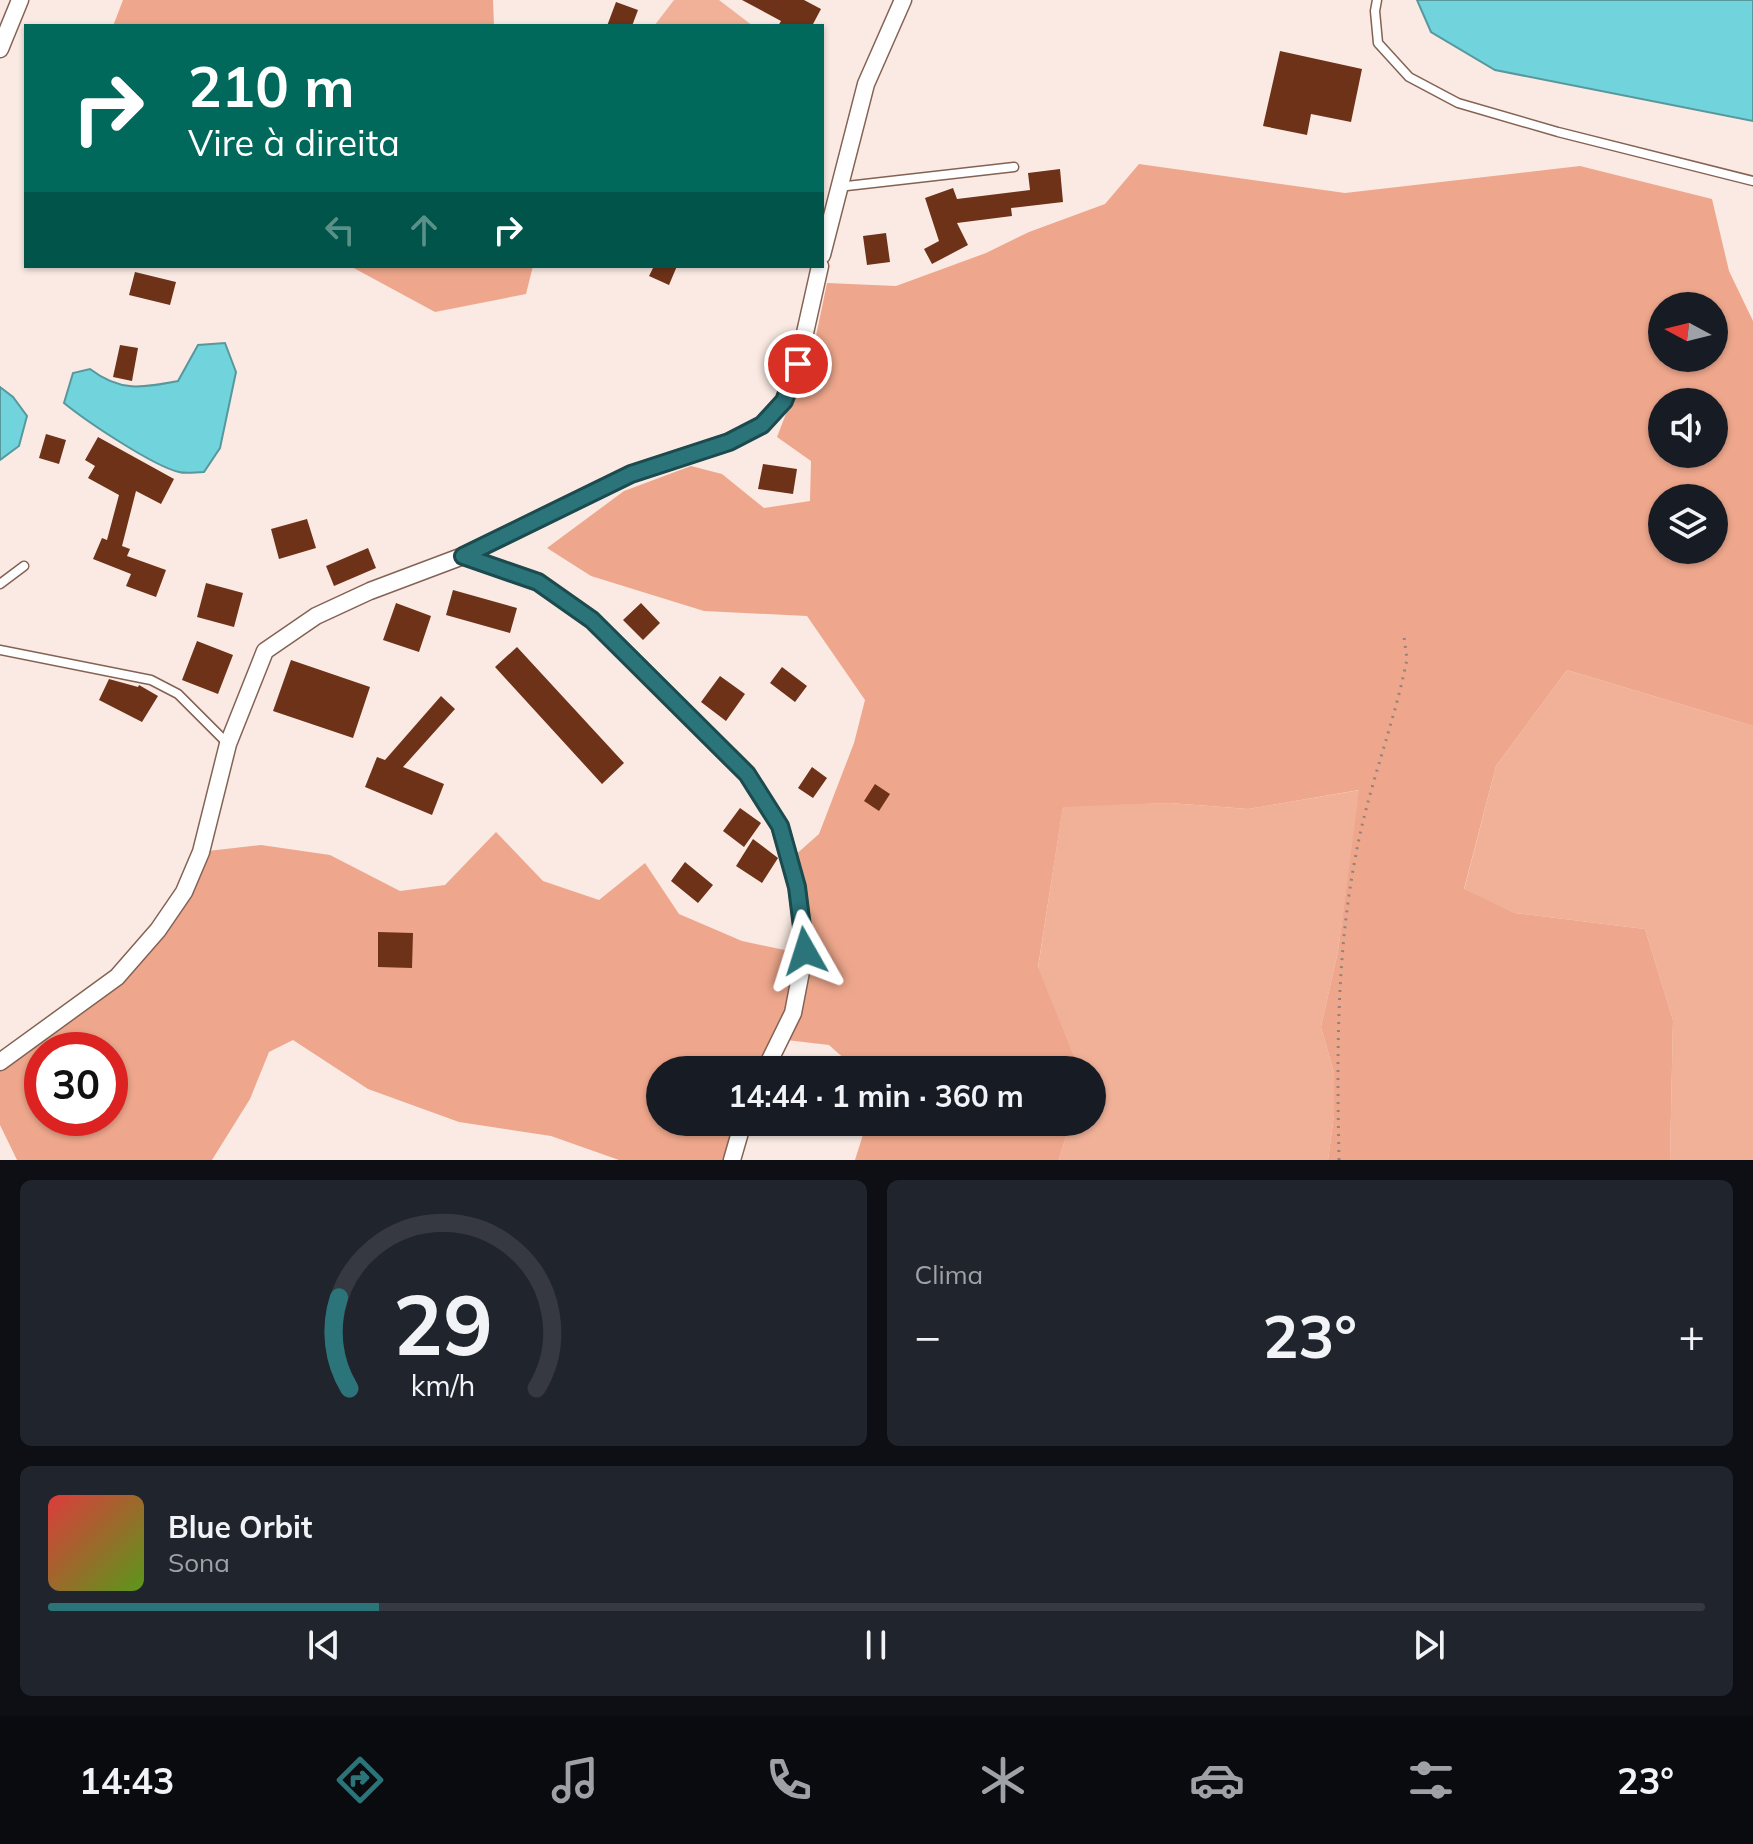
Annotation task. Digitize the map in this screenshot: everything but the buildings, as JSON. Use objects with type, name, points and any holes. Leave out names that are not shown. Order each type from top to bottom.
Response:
[{"type":"street","points":[[824,246],[866,84],[903,0]]},
{"type":"street","points":[[0,49],[14,2]]},
{"type":"street","points":[[0,1062],[117,977],[158,930],[184,892],[201,852],[228,744],[265,651],[316,616],[370,591],[463,556],[631,474],[729,442],[762,425],[784,401],[798,364],[820,268]]},
{"type":"street","points":[[463,556],[538,582],[592,620],[747,774],[780,826],[797,887],[805,951],[793,1013],[772,1056]]},
{"type":"street","points":[[732,1160],[739,1136]]},
{"type":"lane","points":[[1377,0],[1378,43],[1409,77],[1458,103],[1558,132],[1753,181]]},
{"type":"lane","points":[[837,187],[1014,167]]},
{"type":"lane","points":[[0,584],[24,566]]},
{"type":"lane","points":[[0,650],[151,680],[178,694],[228,744]]},
{"type":"path","points":[[1339,1160],[1337,998],[1348,895],[1366,804],[1407,659],[1404,637]]},
{"type":"shaded area","points":[[123,0],[493,0],[494,24],[114,24]]},
{"type":"shaded area","points":[[674,0],[719,0],[750,24],[656,24]]},
{"type":"shaded area","points":[[1139,164],[1345,193],[1580,166],[1712,199],[1729,271],[1753,321],[1753,726],[1567,670],[1496,766],[1464,889],[1515,913],[1645,929],[1673,1020],[1670,1160],[1328,1160],[1334,1115],[1334,1073],[1321,1027],[1338,951],[1359,790],[1248,809],[1170,803],[1063,807],[1038,967],[1074,1056],[841,1056],[829,1045],[778,1039],[769,1056],[646,1056],[646,1136],[732,1136],[726,1160],[619,1160],[551,1136],[459,1122],[368,1089],[293,1040],[269,1052],[250,1099],[212,1160],[17,1160],[0,1125],[0,1066],[24,1049],[24,1136],[128,1136],[128,1032],[49,1032],[121,982],[208,851],[261,845],[330,855],[400,891],[445,885],[496,832],[543,881],[599,900],[645,863],[679,914],[742,941],[799,953],[784,865],[819,834],[854,743],[865,700],[807,616],[704,611],[591,576],[547,548],[624,491],[691,466],[722,474],[764,508],[810,501],[811,461],[777,437],[816,336],[827,283],[896,286],[986,253],[1029,232],[1105,204]]},
{"type":"shaded area","points":[[354,268],[532,268],[526,294],[435,312]]},
{"type":"shaded area","points":[[1567,670],[1753,726],[1753,1160],[1670,1160],[1673,1020],[1645,929],[1515,913],[1464,890],[1496,766]]},
{"type":"shaded area","points":[[1360,790],[1338,951],[1321,1027],[1334,1073],[1334,1115],[1328,1160],[1059,1160],[1066,1136],[1106,1136],[1106,1056],[1074,1056],[1038,968],[1063,806],[1170,803],[1248,809]]},
{"type":"shaded area","points":[[863,1136],[1066,1136],[1059,1160],[855,1160]]},
{"type":"water","points":[[1417,0],[1753,0],[1753,121],[1495,70],[1431,32]]},
{"type":"water","points":[[225,343],[236,372],[220,448],[204,472],[188,473],[167,468],[103,431],[64,403],[73,373],[90,369],[111,382],[132,386],[178,381],[198,345]]},
{"type":"water","points":[[0,387],[13,397],[27,416],[19,446],[0,460]]},
{"type":"route","points":[[798,364],[784,401],[762,425],[729,442],[631,474],[463,556],[538,582],[592,620],[747,774],[780,826],[797,887],[805,951]]}]
